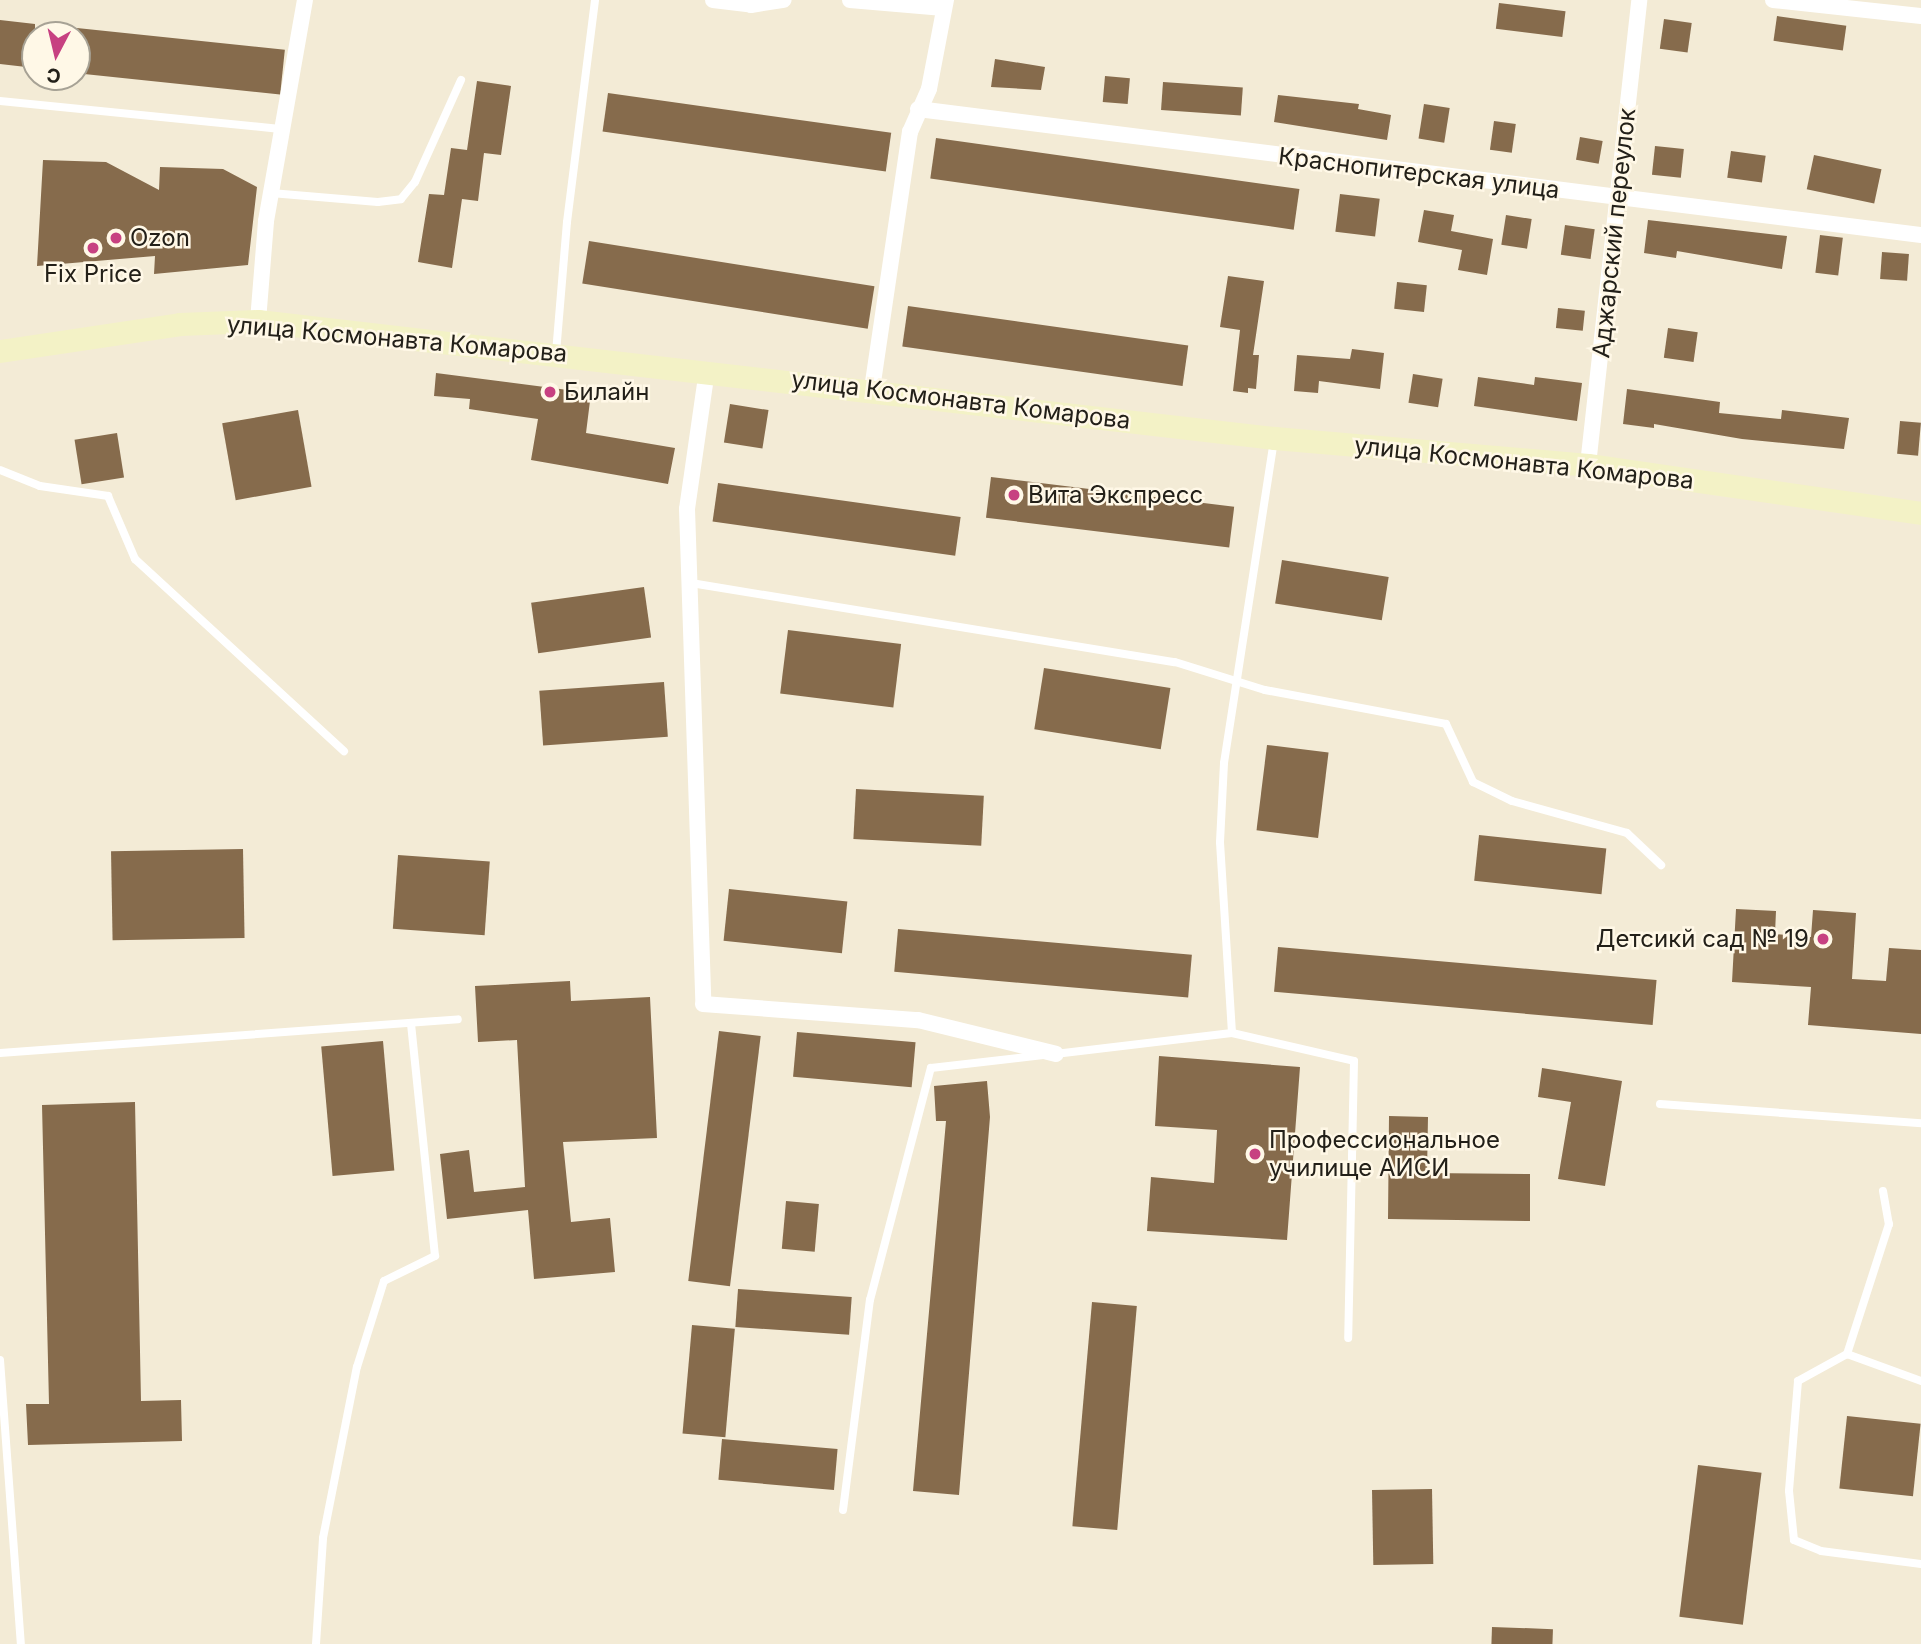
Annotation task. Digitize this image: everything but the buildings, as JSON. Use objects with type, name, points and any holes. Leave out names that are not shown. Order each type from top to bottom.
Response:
[{"type":"main road","name":"улица Космонавта Комарова","points":[[0,351],[180,324],[258,321],[707,370],[1275,438],[1588,465],[1921,513]]},
{"type":"street","points":[[258,321],[260,272],[271,193],[305,0]]},
{"type":"street","points":[[713,0],[751,5],[784,0]]},
{"type":"street","points":[[850,0],[945,4],[929,89],[918,109],[872,389]]},
{"type":"street","name":"Аджарский переулок","points":[[1588,465],[1639,0]]},
{"type":"street","points":[[1773,0],[1921,16]]},
{"type":"street","name":"Краснопитерская улица","points":[[918,109],[1921,235]]},
{"type":"street","points":[[707,370],[687,509],[703,1004],[918,1020],[1056,1054]]},
{"type":"lane","points":[[556,354],[567,222],[596,0]]},
{"type":"lane","points":[[271,193],[378,202],[401,199],[415,182],[461,80]]},
{"type":"lane","points":[[0,101],[283,129]]},
{"type":"lane","points":[[1232,1033],[1220,842],[1224,763],[1275,438]]},
{"type":"lane","points":[[0,470],[40,486],[108,496],[135,559],[344,751]]},
{"type":"lane","points":[[691,583],[1175,662],[1237,681],[1447,724],[1473,782],[1512,801],[1627,833],[1661,865]]},
{"type":"lane","points":[[0,1054],[458,1019]]},
{"type":"lane","points":[[316,1644],[323,1538],[358,1367],[380,1293],[384,1281],[435,1256],[411,1023]]},
{"type":"lane","points":[[844,1510],[870,1300],[931,1068],[1232,1033],[1354,1061],[1348,1338]]},
{"type":"lane","points":[[1660,1104],[1921,1123]]},
{"type":"lane","points":[[1883,1191],[1889,1224],[1847,1354],[1798,1381],[1789,1491],[1794,1540],[1821,1551],[1921,1564]]},
{"type":"lane","points":[[1847,1354],[1921,1381]]},
{"type":"lane","points":[[0,1360],[21,1644]]},
{"type":"place","name":"Ozon","points":[[116,238]]},
{"type":"place","name":"Fix Price","points":[[93,248]]},
{"type":"place","name":"Билайн","points":[[550,392]]},
{"type":"place","name":"Вита Экспресс","points":[[1014,495]]},
{"type":"place","name":"Детсикй сад № 19","points":[[1823,939]]},
{"type":"place","name":"Профессиональное училище АИСИ","points":[[1255,1154]]}]
